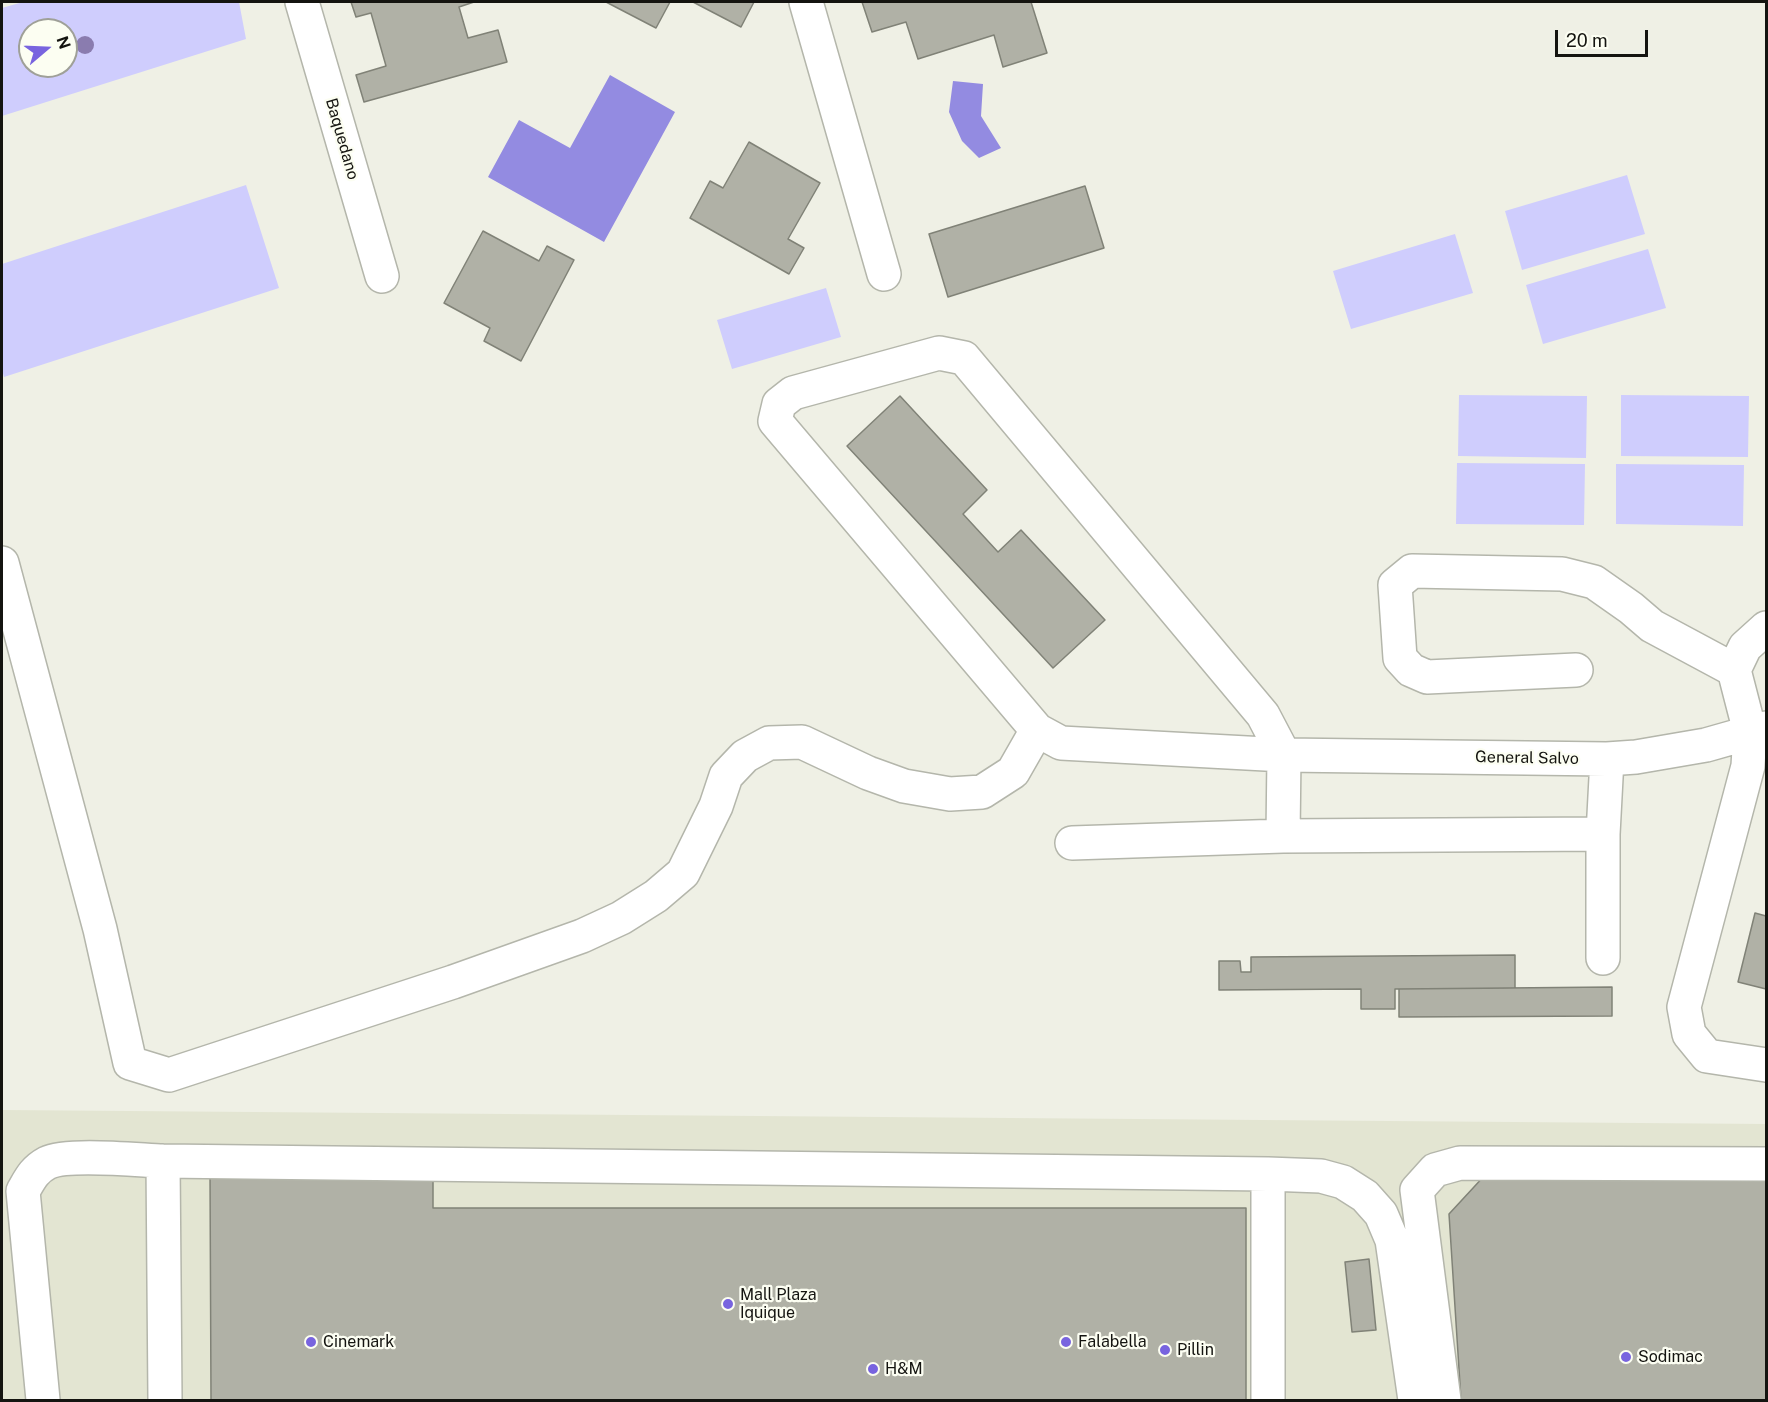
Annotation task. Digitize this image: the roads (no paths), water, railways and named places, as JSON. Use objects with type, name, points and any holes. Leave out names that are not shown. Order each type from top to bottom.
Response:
[{"type":"street","name":"Baquedano","points":[[302,2],[382,276]]},
{"type":"street","points":[[806,2],[884,274]]},
{"type":"street","points":[[2,563],[99,929],[130,1063],[169,1075],[453,982],[582,936],[621,918],[656,896],[682,873],[716,806],[726,776],[745,756],[769,743],[802,742],[868,773],[904,786],[950,794],[982,792],[1013,772],[1037,730],[775,421],[779,405],[793,393],[939,353],[964,358],[1263,715],[1284,755],[1283,836]]},
{"type":"street","points":[[1576,670],[1428,676],[1410,670],[1400,658],[1395,585],[1412,571],[1562,574],[1594,582],[1652,626],[1734,670],[1758,730],[1684,1007],[1689,1034],[1707,1056],[1767,1065]]},
{"type":"street","points":[[1734,670],[1745,647],[1767,628]]},
{"type":"street","name":"General Salvo","points":[[1037,730],[1061,742],[1284,755],[1607,759],[1636,757],[1706,745],[1758,730]]},
{"type":"street","points":[[1603,958],[1603,834],[1607,759]]},
{"type":"street","points":[[1072,843],[1283,836],[1603,834]]},
{"type":"street","points":[[43,1401],[23,1191],[33,1172],[48,1162],[69,1158],[1321,1176],[1342,1182],[1365,1196],[1381,1214],[1392,1240],[1415,1401]]},
{"type":"street","points":[[163,1161],[165,1401]]},
{"type":"street","points":[[1443,1401],[1417,1190],[1435,1170],[1460,1163],[1767,1164]]},
{"type":"street","points":[[1268,1174],[1268,1401]]},
{"type":"place","name":"Mall Plaza Iquique","points":[[728,1304]]},
{"type":"place","name":"Cinemark","points":[[311,1342]]},
{"type":"place","name":"Falabella","points":[[1066,1342]]},
{"type":"place","name":"Pillin","points":[[1165,1350]]},
{"type":"place","name":"Sodimac","points":[[1626,1357]]},
{"type":"place","name":"H&M","points":[[873,1369]]}]
